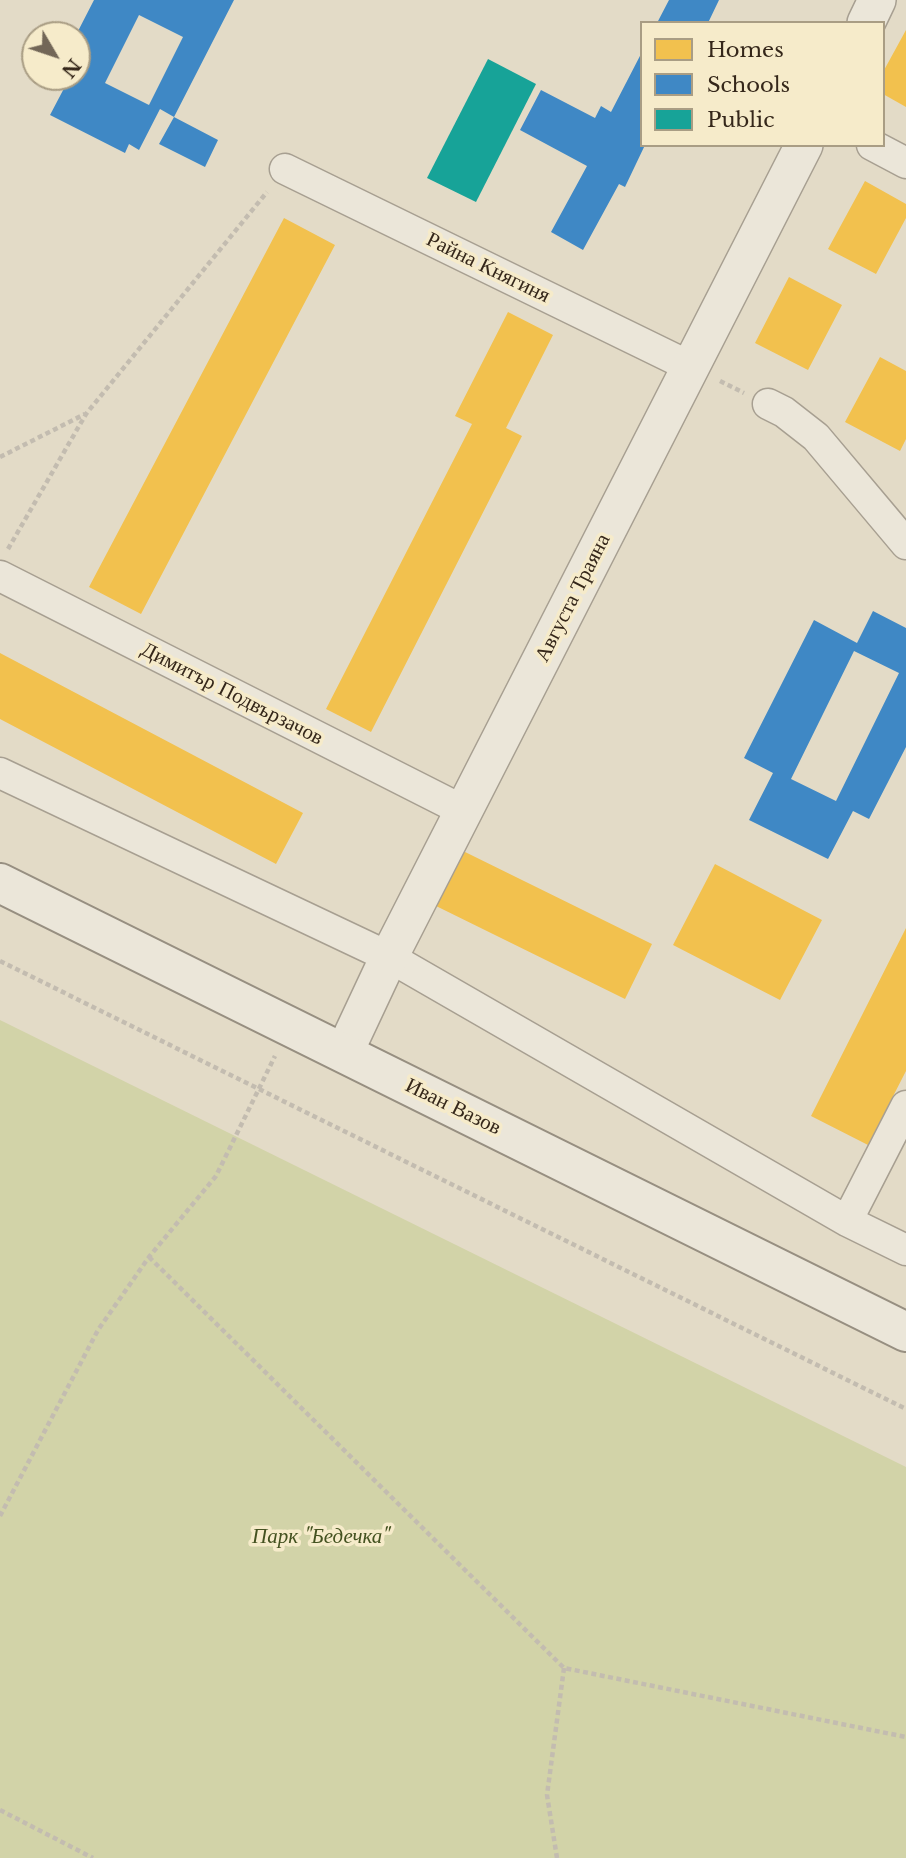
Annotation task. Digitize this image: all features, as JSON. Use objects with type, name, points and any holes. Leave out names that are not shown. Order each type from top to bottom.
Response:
[{"type":"main road","name":"Иван Вазов","points":[[0,883],[906,1332]]},
{"type":"street","points":[[867,21],[877,0]]},
{"type":"street","name":"Августа Траяна","points":[[344,1053],[389,957],[464,811],[704,373],[803,147]]},
{"type":"street","points":[[876,147],[906,163]]},
{"type":"street","name":"Райна Княгиня","points":[[285,169],[704,373]]},
{"type":"street","points":[[758,400],[784,412],[816,438],[906,544]]},
{"type":"street","name":"Димитър Подвързачов","points":[[3,564],[464,811]]},
{"type":"street","points":[[0,773],[389,957],[847,1221],[906,1250]]},
{"type":"street","points":[[847,1221],[906,1105]]},
{"type":"path","points":[[3,564],[86,414],[285,169]]},
{"type":"path","points":[[704,373],[758,400]]},
{"type":"path","points":[[0,457],[86,414]]},
{"type":"path","points":[[0,961],[906,1409]]},
{"type":"path","points":[[0,1516],[99,1330],[149,1257],[216,1176],[290,1025]]},
{"type":"path","points":[[149,1257],[564,1668],[906,1737]]},
{"type":"path","points":[[557,1858],[547,1795],[564,1668]]},
{"type":"path","points":[[0,1810],[93,1858]]},
{"type":"green space","name":"Парк \"Бедечка\"","points":[[0,1020],[906,1467],[906,1858],[0,1858]]},
{"type":"building: Homes","points":[[906,30],[906,107],[885,95],[885,68]]},
{"type":"building: Homes","points":[[865,181],[906,204],[906,218],[876,274],[828,249]]},
{"type":"building: Homes","points":[[284,218],[335,245],[141,614],[89,587]]},
{"type":"building: Homes","points":[[789,277],[842,305],[808,370],[755,343]]},
{"type":"building: Homes","points":[[508,312],[553,335],[506,428],[522,436],[371,732],[326,709],[472,424],[455,416]]},
{"type":"building: Homes","points":[[880,357],[906,371],[906,439],[900,451],[845,422]]},
{"type":"building: Homes","points":[[0,653],[303,813],[276,864],[0,719]]},
{"type":"building: Homes","points":[[461,850],[652,944],[625,999],[434,905]]},
{"type":"building: Homes","points":[[715,864],[822,920],[780,1000],[673,945]]},
{"type":"building: Homes","points":[[906,928],[906,1071],[868,1145],[811,1116]]},
{"type":"building: Schools","points":[[94,0],[234,0],[174,117],[160,109],[139,150],[129,144],[125,153],[50,115],[63,91],[91,91],[91,21],[83,21]],"holes":[[[139,15],[183,37],[149,105],[105,83]]]},
{"type":"building: Schools","points":[[669,0],[719,0],[709,21],[658,21]]},
{"type":"building: Schools","points":[[640,56],[640,147],[644,147],[625,187],[619,184],[583,250],[551,232],[587,166],[520,130],[541,90],[595,118],[601,106],[611,112]]},
{"type":"building: Schools","points":[[174,117],[218,140],[205,167],[159,144]]},
{"type":"building: Schools","points":[[873,611],[906,628],[906,747],[869,819],[853,811],[828,859],[749,820],[773,773],[744,758],[814,620],[857,643]],"holes":[[[854,651],[899,673],[836,801],[791,779]]]},
{"type":"building: Public","points":[[488,59],[536,84],[476,202],[427,178]]}]
